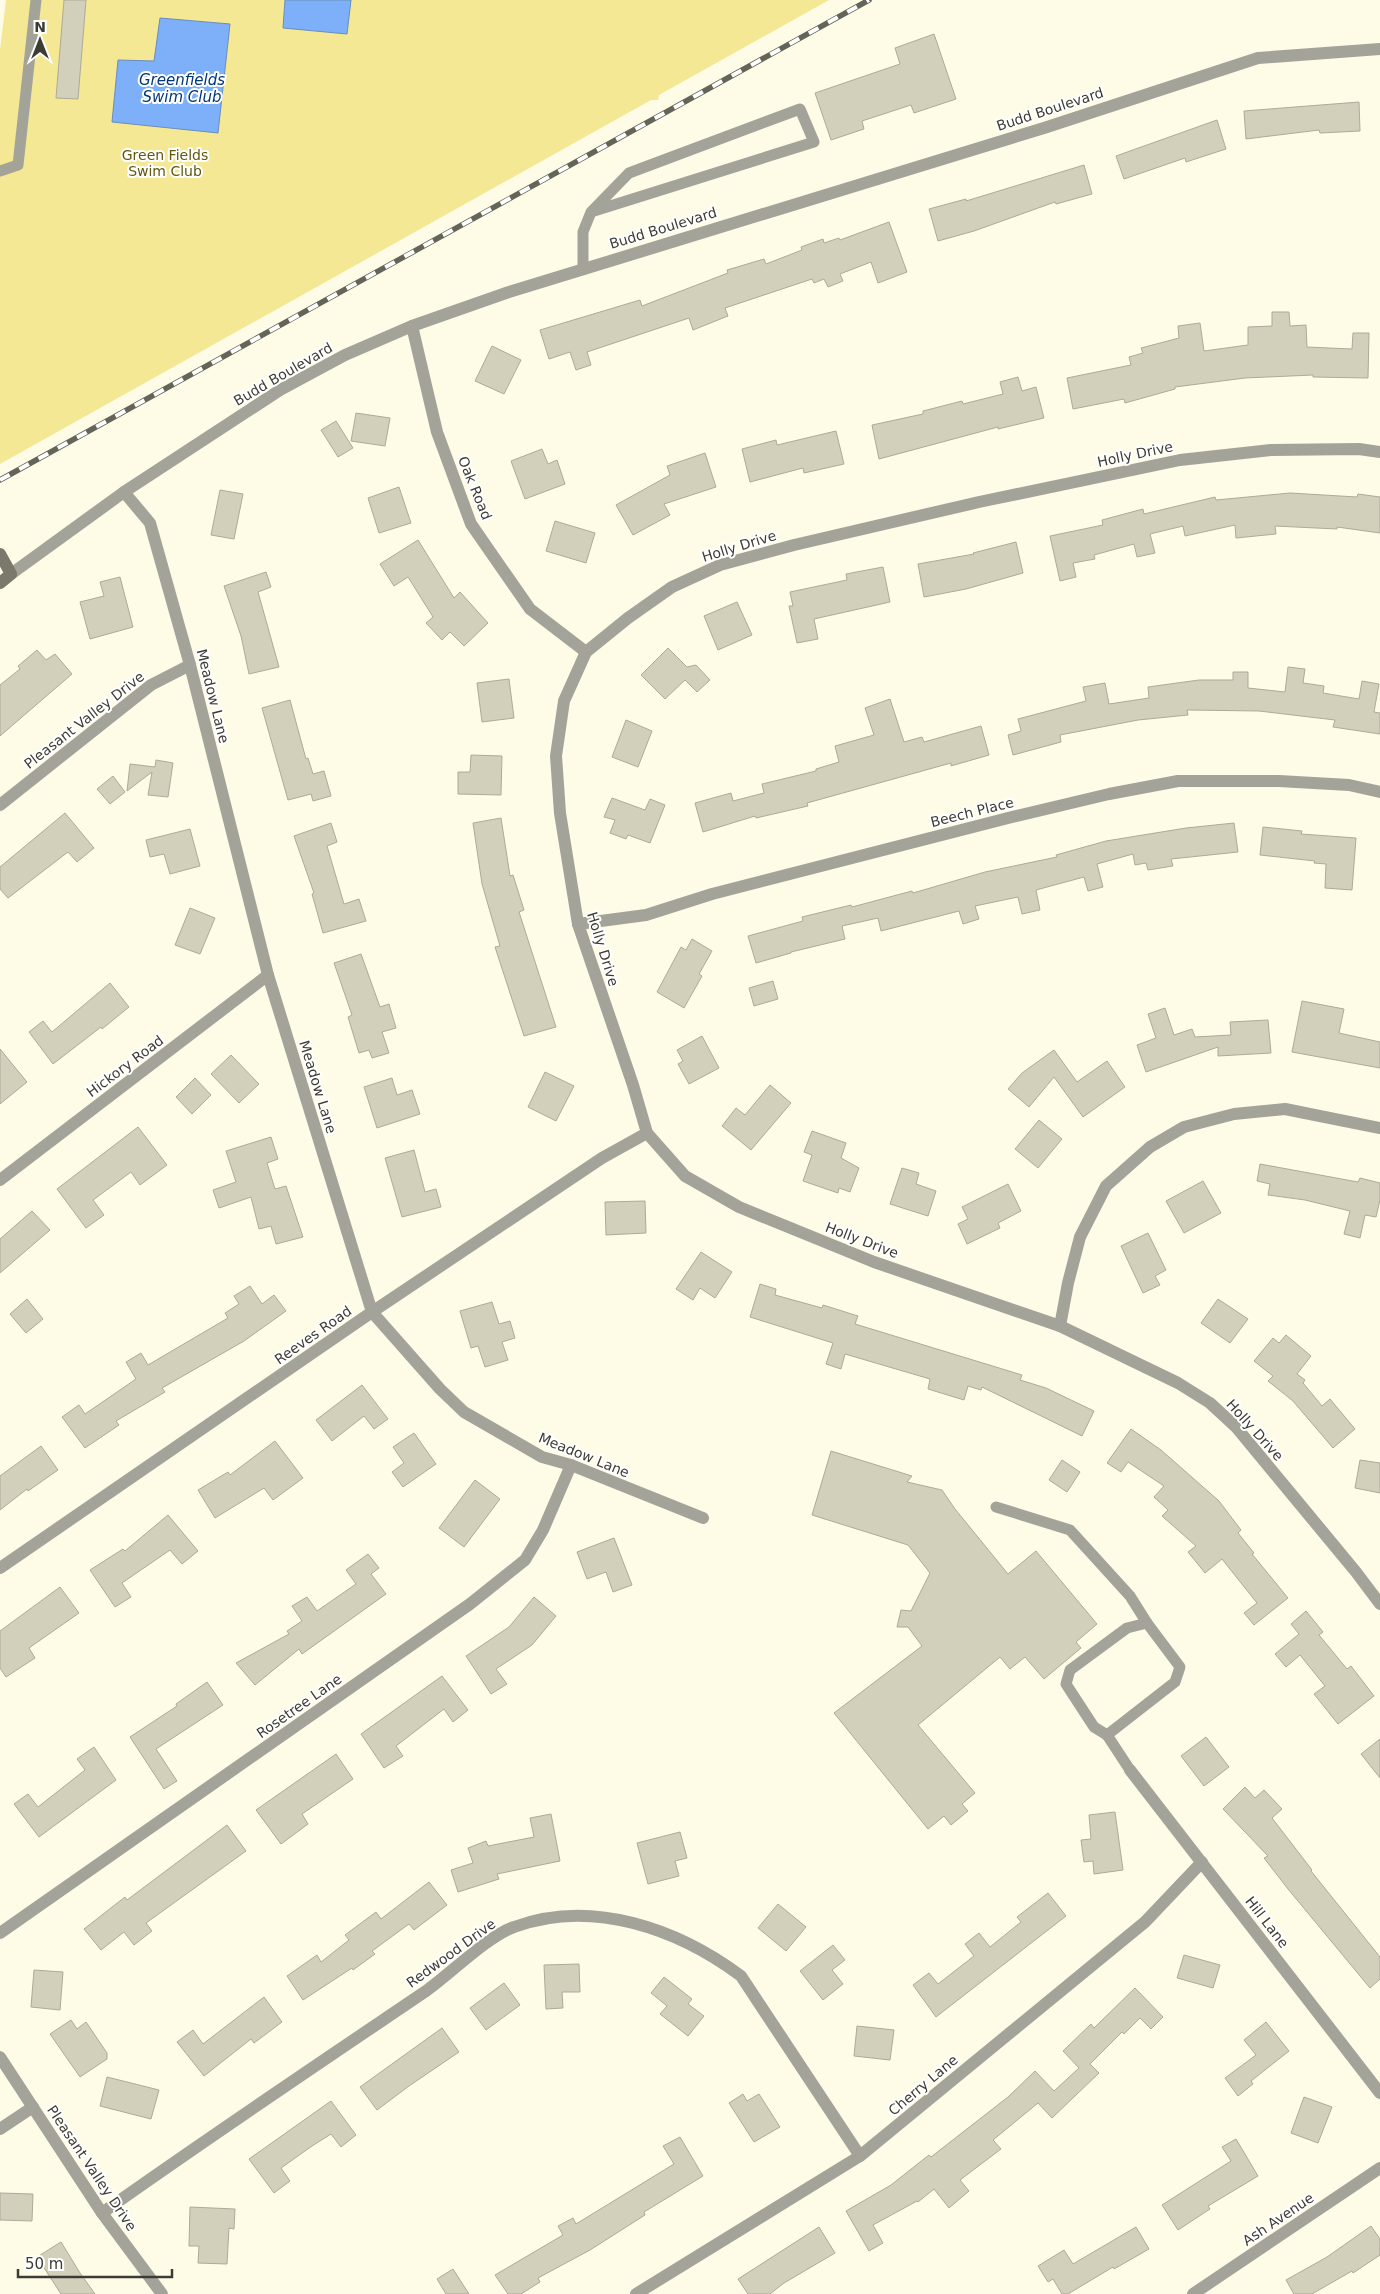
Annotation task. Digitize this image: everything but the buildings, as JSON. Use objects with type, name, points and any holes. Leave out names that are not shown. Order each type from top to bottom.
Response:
[{"type":"street","name":"Budd Boulevard","points":[[11,574],[124,492],[280,390],[345,356],[412,326],[583,269],[1044,128],[1258,58],[1380,49]]},
{"type":"street","name":"Oak Road","points":[[412,326],[437,432],[471,524],[530,608],[586,652]]},
{"type":"street","name":"Holly Drive","points":[[1378,1598],[1236,1428],[1210,1403],[1178,1383],[1060,1326],[874,1262],[739,1207],[684,1176],[647,1133],[634,1085],[578,924],[560,813],[556,756],[564,701],[586,652],[628,618],[672,587],[720,565],[794,545],[980,502],[1180,460],[1271,450],[1359,449],[1380,452]]},
{"type":"street","name":"Meadow Lane","points":[[124,492],[150,523],[190,665],[268,975],[372,1312],[440,1389],[464,1412],[542,1456],[571,1465],[703,1518]]},
{"type":"street","points":[[0,554],[11,574],[0,583]]},
{"type":"street","name":"Pleasant Valley Drive","points":[[0,805],[151,685],[190,665]]},
{"type":"street","name":"Beech Place","points":[[578,924],[646,914],[712,894],[1012,817],[1109,794],[1178,781],[1279,781],[1349,785],[1380,792]]},
{"type":"street","name":"Hickory Road","points":[[0,1180],[268,975]]},
{"type":"street","points":[[1060,1326],[1068,1283],[1080,1237],[1106,1186],[1150,1148],[1184,1127],[1234,1114],[1285,1109],[1380,1128]]},
{"type":"street","name":"Reeves Road","points":[[0,1568],[372,1312],[602,1158],[647,1133]]},
{"type":"street","name":"Rosetree Lane","points":[[0,1933],[470,1604],[526,1560],[543,1530],[571,1465]]},
{"type":"street","name":"Hill Lane","points":[[1130,1770],[1380,2093]]},
{"type":"street","name":"Cherry Lane","points":[[636,2294],[860,2156],[1145,1922],[1202,1862]]},
{"type":"street","name":"Redwood Drive","points":[[102,2213],[426,1991],[487,1944],[513,1927],[549,1919],[577,1917],[628,1921],[663,1931],[720,1961],[741,1976],[860,2156]]},
{"type":"street","name":"Pleasant Valley Drive","points":[[0,2057],[102,2213],[162,2294]]},
{"type":"street","points":[[0,2129],[33,2108]]},
{"type":"street","name":"Ash Avenue","points":[[1193,2294],[1380,2168]]},
{"type":"lane","points":[[0,171],[18,164],[36,0]]},
{"type":"lane","points":[[583,269],[583,232],[591,212],[629,173],[800,109],[814,142],[591,212]]},
{"type":"lane","points":[[996,1507],[1070,1530],[1130,1596],[1147,1623],[1180,1666],[1175,1682],[1108,1735]]},
{"type":"lane","points":[[1130,1770],[1108,1735],[1094,1727],[1066,1684],[1070,1670],[1127,1628],[1147,1623]]},
{"type":"green space","name":"Green Fields Swim Club","points":[[6,0],[829,0],[659,95],[658,100],[651,100],[0,464],[0,50]]},
{"type":"water","points":[[285,0],[351,0],[347,34],[283,28]]},
{"type":"water","name":"Greenfields Swim Club","points":[[160,18],[230,24],[218,133],[112,122],[118,60],[154,61]]},
{"type":"railway","points":[[0,480],[869,0]]}]
